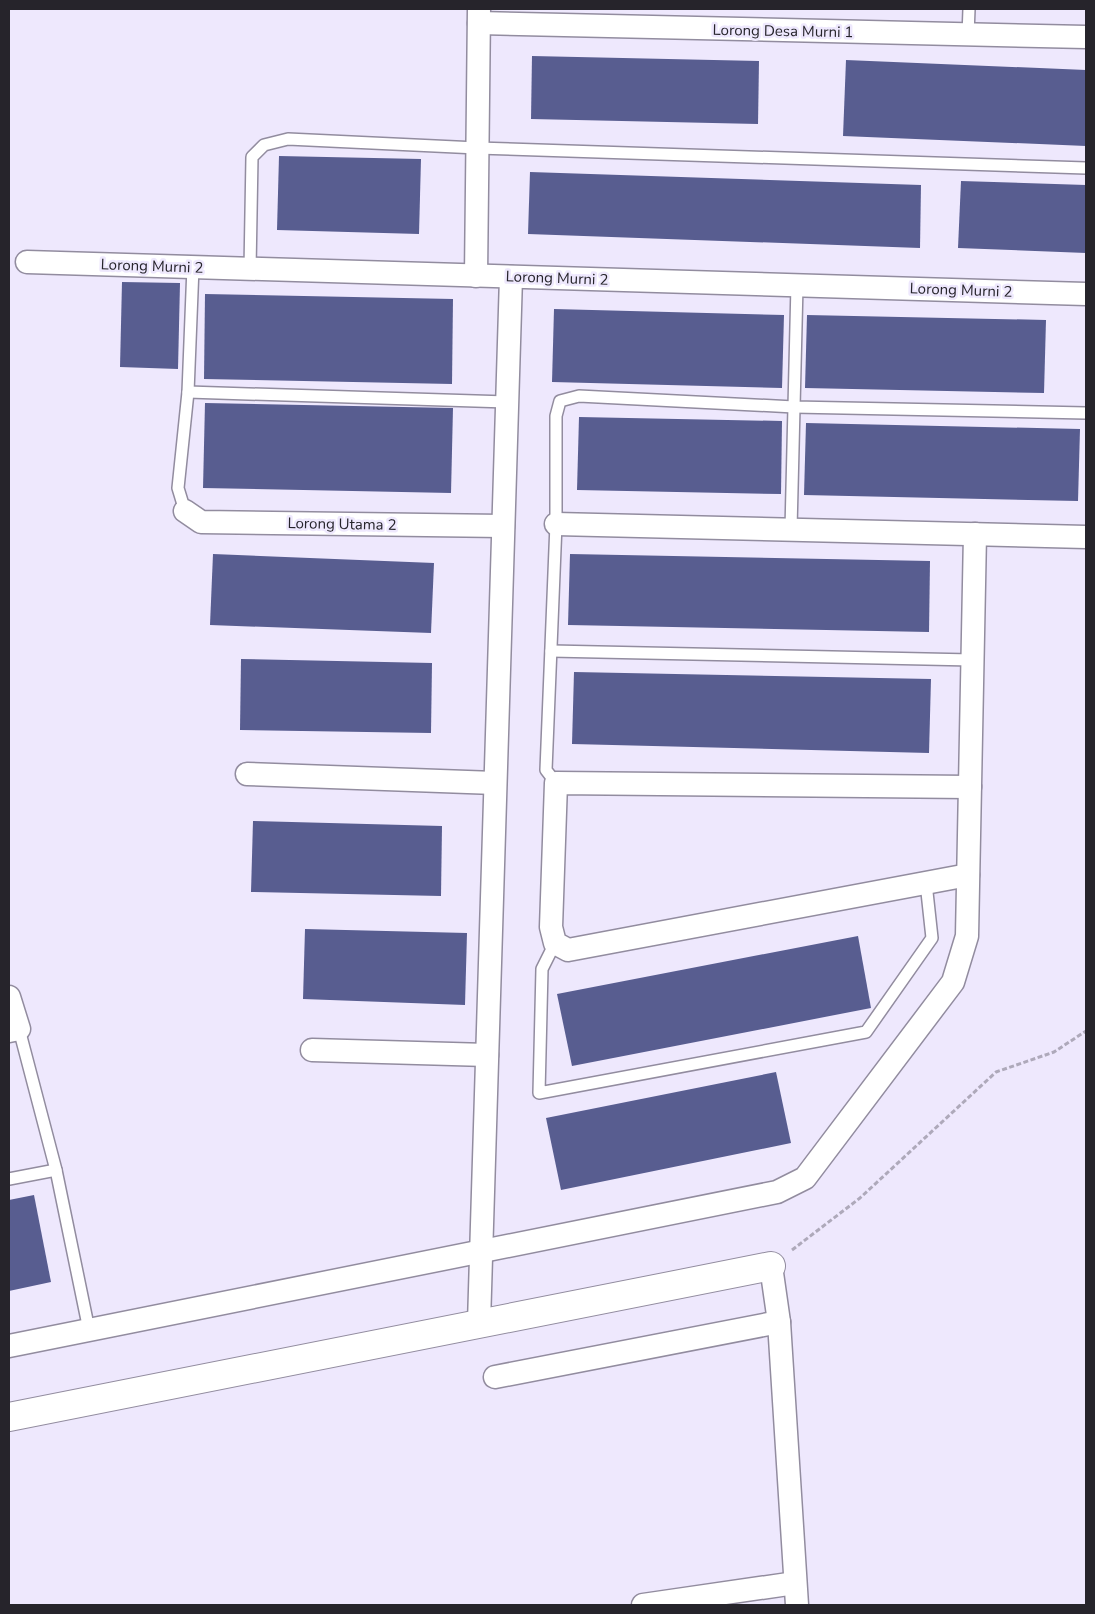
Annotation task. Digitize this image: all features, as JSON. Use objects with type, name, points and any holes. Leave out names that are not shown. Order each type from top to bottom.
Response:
[{"type":"street","name":"Lorong Desa Murni 1","points":[[479,16],[968,35],[1086,37]]},
{"type":"street","points":[[476,276],[479,16]]},
{"type":"street","name":"Lorong Murni 2","points":[[27,262],[1086,294]]},
{"type":"street","points":[[478,1323],[511,277]]},
{"type":"street","name":"Lorong Utama 2","points":[[185,511],[201,522],[503,526]]},
{"type":"street","points":[[556,524],[1086,537]]},
{"type":"street","points":[[9,1346],[777,1192],[805,1178],[953,982],[967,936],[975,534]]},
{"type":"street","points":[[247,774],[495,783]]},
{"type":"street","points":[[968,875],[568,950],[555,943],[551,927],[556,783],[970,787]]},
{"type":"street","points":[[9,997],[14,1030]]},
{"type":"street","points":[[312,1050],[487,1055]]},
{"type":"street","points":[[9,1417],[771,1266],[779,1322],[797,1605]]},
{"type":"street","points":[[495,1377],[779,1322]]},
{"type":"street","points":[[643,1605],[795,1582]]},
{"type":"lane","points":[[968,35],[969,9]]},
{"type":"lane","points":[[250,269],[252,157],[264,145],[288,139],[477,148],[1086,168]]},
{"type":"lane","points":[[185,511],[178,488],[188,392],[193,267]]},
{"type":"lane","points":[[791,530],[797,285]]},
{"type":"lane","points":[[188,392],[507,402]]},
{"type":"lane","points":[[556,783],[546,770],[556,524],[556,416],[560,401],[579,396],[794,408],[1086,413]]},
{"type":"lane","points":[[551,651],[972,660]]},
{"type":"lane","points":[[555,943],[542,969],[539,1092],[866,1032],[932,938],[926,884]]},
{"type":"lane","points":[[14,1030],[56,1170],[89,1330]]},
{"type":"lane","points":[[9,1179],[56,1170]]},
{"type":"path","points":[[771,1266],[860,1198],[996,1072],[1054,1052],[1086,1031]]},
{"type":"building","points":[[532,56],[759,61],[758,124],[531,119]]},
{"type":"building","points":[[846,60],[1086,70],[1086,146],[843,136]]},
{"type":"building","points":[[279,156],[421,159],[419,234],[277,230]]},
{"type":"building","points":[[530,172],[921,185],[920,248],[528,234]]},
{"type":"building","points":[[961,181],[1086,185],[1086,253],[958,248]]},
{"type":"building","points":[[122,282],[180,283],[178,369],[120,367]]},
{"type":"building","points":[[205,294],[453,299],[452,384],[204,379]]},
{"type":"building","points":[[554,309],[784,315],[782,388],[552,382]]},
{"type":"building","points":[[807,315],[1046,320],[1044,393],[805,388]]},
{"type":"building","points":[[205,403],[453,408],[451,493],[203,488]]},
{"type":"building","points":[[579,417],[782,421],[781,494],[577,490]]},
{"type":"building","points":[[806,423],[1080,429],[1078,501],[804,495]]},
{"type":"building","points":[[213,554],[434,563],[431,633],[210,625]]},
{"type":"building","points":[[570,554],[930,561],[929,632],[568,625]]},
{"type":"building","points":[[241,659],[432,663],[431,733],[240,730]]},
{"type":"building","points":[[574,672],[931,679],[929,753],[572,744]]},
{"type":"building","points":[[253,821],[442,826],[441,896],[251,892]]},
{"type":"building","points":[[305,929],[467,933],[465,1005],[303,999]]},
{"type":"building","points":[[858,936],[871,1008],[572,1066],[557,994]]},
{"type":"building","points":[[776,1072],[791,1143],[561,1190],[546,1118]]},
{"type":"building","points":[[34,1195],[51,1282],[9,1291],[9,1200]]}]
